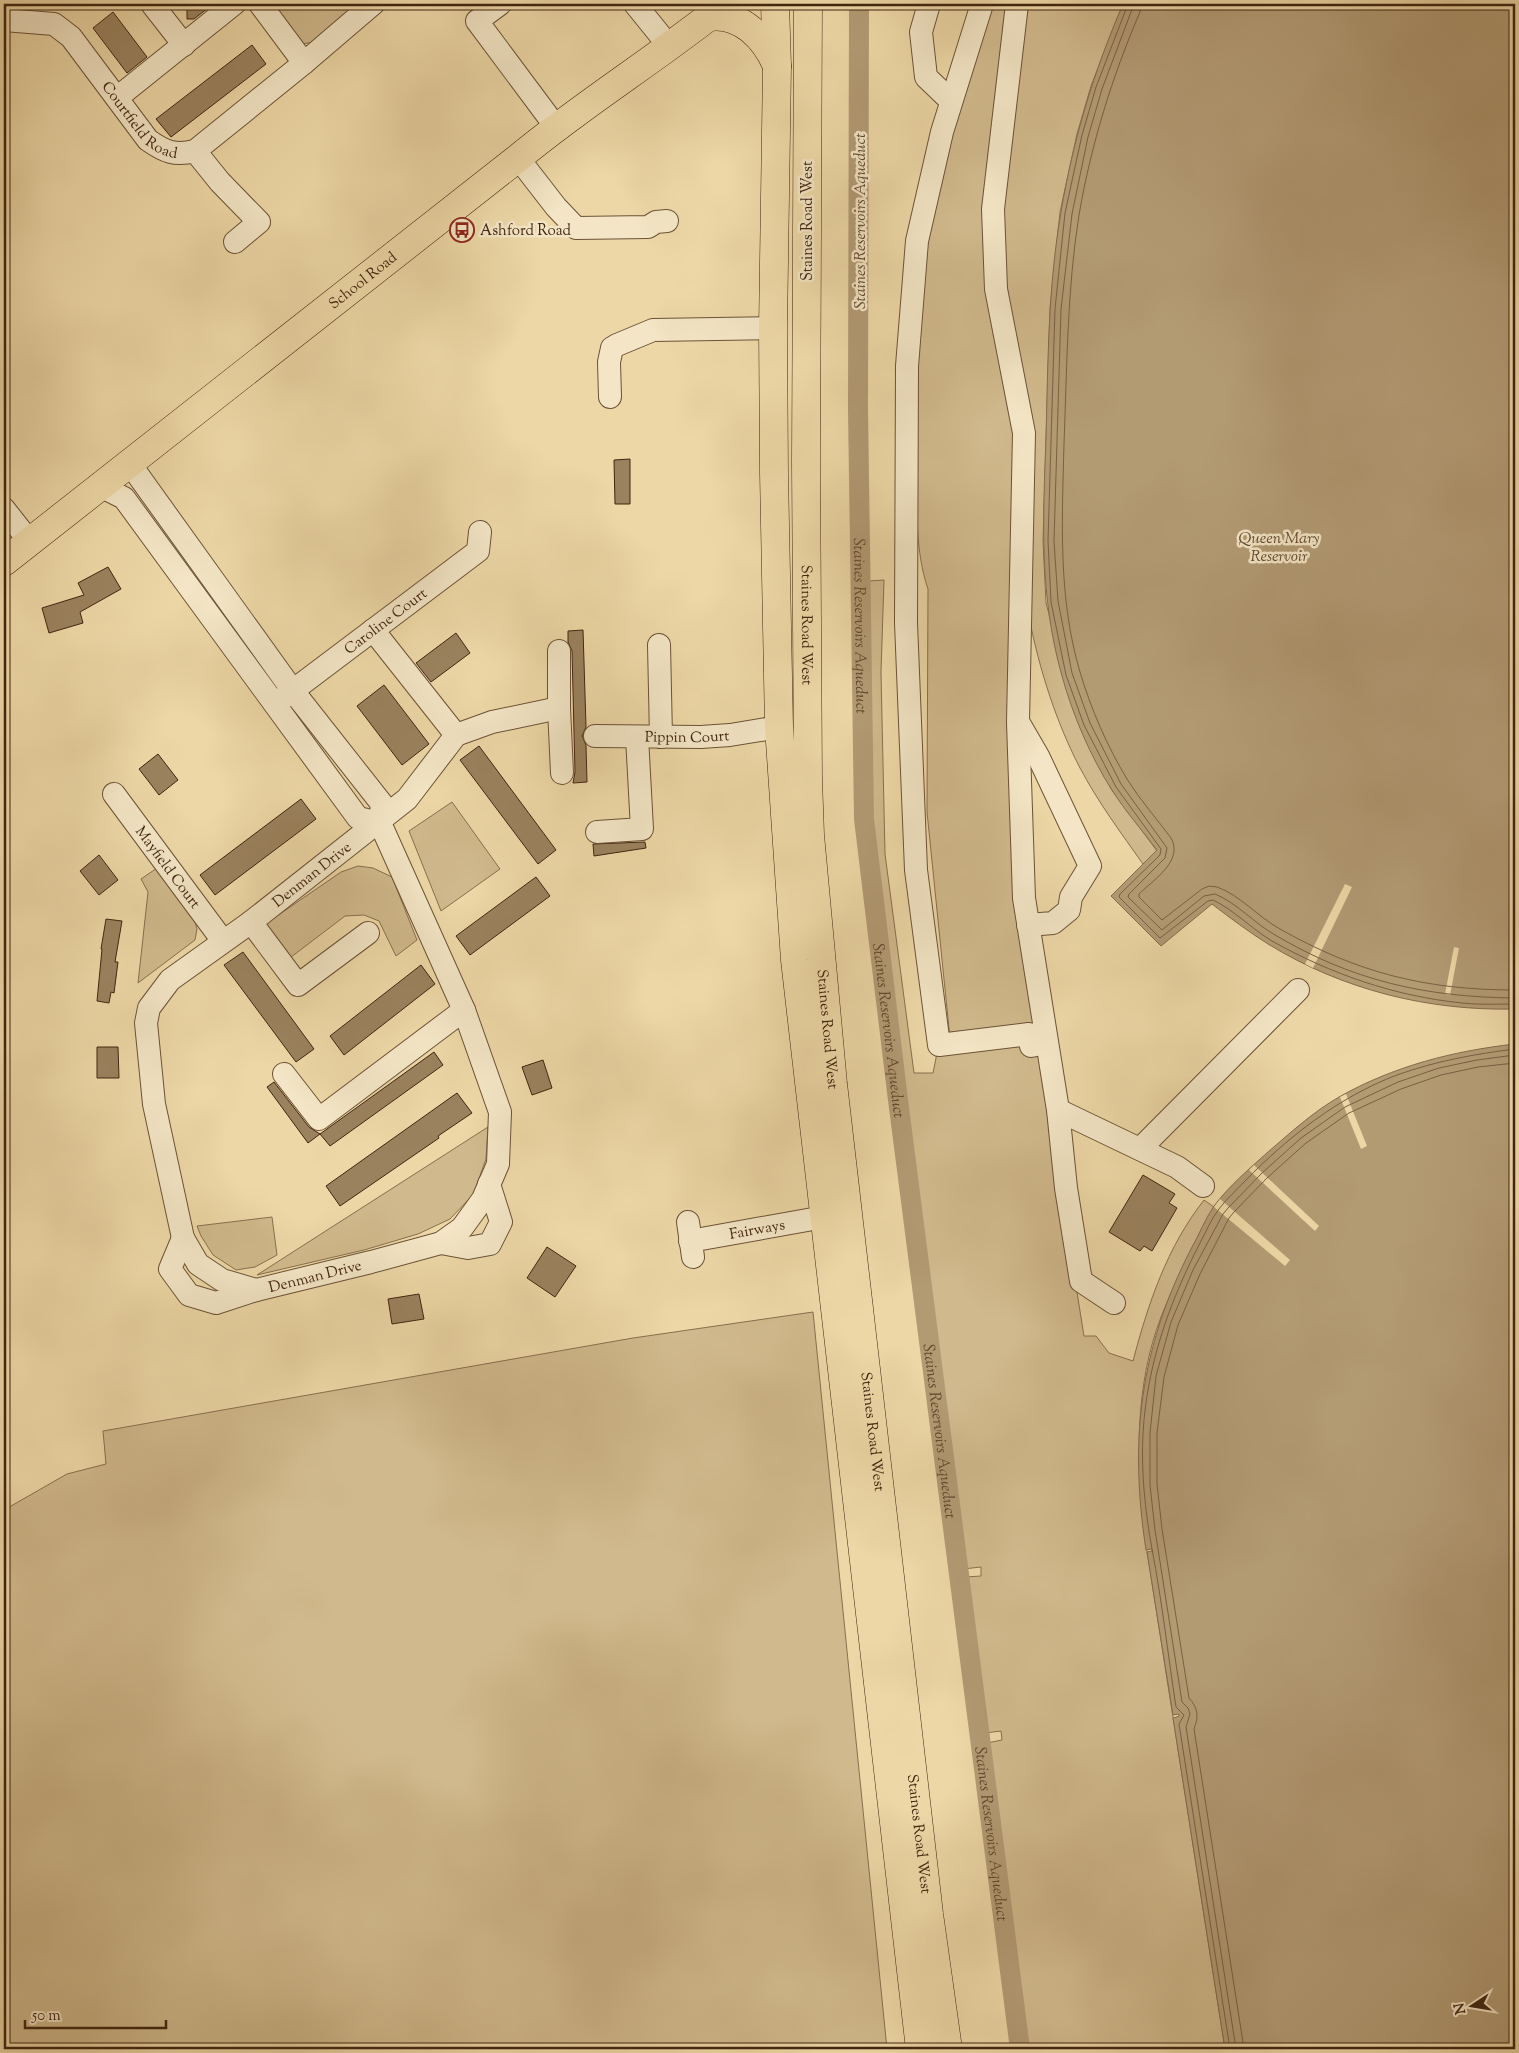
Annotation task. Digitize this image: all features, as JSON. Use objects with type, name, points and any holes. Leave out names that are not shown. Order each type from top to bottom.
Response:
[{"type":"main road","name":"Staines Road West","points":[[775,4],[777,66],[773,328],[774,473],[780,728],[795,960],[920,2049]]},
{"type":"main road","name":"Staines Road West","points":[[808,4],[806,473],[810,835],[833,1084],[930,1914],[948,2049]]},
{"type":"main road","name":"School Road","points":[[4,562],[518,158],[556,126],[669,46],[718,8]]},
{"type":"main road","points":[[718,8],[725,17],[740,22],[757,34],[770,50],[777,66]]},
{"type":"street","points":[[152,4],[184,45]]},
{"type":"street","points":[[118,97],[234,4]]},
{"type":"street","points":[[260,4],[304,63]]},
{"type":"street","name":"Courtfield Road","points":[[4,20],[54,24],[71,37],[118,97],[148,140],[162,150],[181,154],[195,150],[304,63],[372,4]]},
{"type":"street","points":[[500,4],[476,21],[556,126]]},
{"type":"street","points":[[635,4],[669,46]]},
{"type":"street","points":[[930,4],[921,32],[926,77],[951,101]]},
{"type":"street","points":[[982,4],[942,132],[918,240],[907,366],[906,623],[916,870],[939,1045],[1029,1034],[1031,1046],[1046,1043]]},
{"type":"street","points":[[1017,4],[993,209],[996,289],[1024,433],[1018,722],[1024,898],[1058,1110],[1066,1188],[1081,1281],[1114,1303]]},
{"type":"street","points":[[195,150],[220,182],[259,222],[235,242]]},
{"type":"street","points":[[518,158],[556,207],[576,228],[648,226],[656,222],[667,221]]},
{"type":"street","points":[[610,397],[609,362],[612,348],[617,345],[653,330],[773,328]]},
{"type":"street","name":"Denman Drive","points":[[130,464],[293,691],[382,804],[380,823],[464,1010],[500,1112],[498,1164],[483,1199],[462,1228],[441,1242],[371,1262],[256,1290],[222,1280],[198,1264],[183,1238],[154,1104],[146,1023],[149,1008],[170,980],[251,922],[380,823]]},
{"type":"street","points":[[100,486],[124,498],[358,818],[380,823],[407,800],[456,735],[492,722],[559,708]]},
{"type":"street","points":[[4,509],[30,542]]},
{"type":"street","name":"Caroline Court","points":[[275,704],[478,551],[480,532]]},
{"type":"street","points":[[374,630],[456,735]]},
{"type":"street","points":[[659,645],[661,737]]},
{"type":"street","points":[[559,651],[562,773]]},
{"type":"street","points":[[1018,722],[1038,756],[1090,866],[1071,897],[1069,910],[1053,923],[1028,925]]},
{"type":"street","name":"Pippin Court","points":[[595,736],[701,737],[780,728]]},
{"type":"street","points":[[597,832],[642,829],[637,737]]},
{"type":"street","name":"Mayfield Court","points":[[114,794],[223,941]]},
{"type":"street","points":[[251,922],[298,985],[368,933]]},
{"type":"street","points":[[1140,1149],[1298,990]]},
{"type":"street","points":[[284,1074],[319,1119],[464,1010]]},
{"type":"street","points":[[1058,1110],[1176,1167],[1203,1186]]},
{"type":"street","points":[[441,1242],[468,1248],[490,1244],[501,1222],[489,1184]]},
{"type":"street","name":"Fairways","points":[[690,1240],[824,1217]]},
{"type":"street","points":[[183,1238],[170,1269],[189,1295],[216,1303],[256,1290]]},
{"type":"shaded area","points":[[270,4],[356,4],[316,42],[300,44]]},
{"type":"shaded area","points":[[987,4],[1010,4],[997,97],[1014,421],[1039,1054],[1084,1336],[1096,1336],[1109,1353],[1133,1361],[1152,1297],[1179,1237],[1204,1200],[1214,1207],[1173,1289],[1152,1343],[1142,1396],[1139,1450],[1144,1532],[1225,2049],[1026,2049],[987,1743],[1002,1740],[1001,1731],[985,1733],[965,1577],[981,1576],[981,1567],[963,1569],[877,883],[871,822],[868,581],[884,580],[881,672],[885,854],[914,1073],[933,1073],[937,1053],[951,1048],[927,812],[928,589],[921,560],[917,514],[915,402],[917,335],[928,234],[953,127]]},
{"type":"shaded area","points":[[1025,4],[1123,4],[1091,86],[1077,134],[1060,212],[1050,308],[1043,541],[1046,603],[1080,727],[1111,789],[1157,851],[1143,864],[1094,793],[1070,748],[1040,665],[1026,601],[1009,324],[1000,227]]},
{"type":"shaded area","points":[[452,802],[500,869],[441,911],[409,831]]},
{"type":"shaded area","points":[[358,866],[373,868],[392,877],[417,940],[396,956],[379,921],[364,915],[345,916],[278,967],[261,927],[341,872]]},
{"type":"shaded area","points":[[157,868],[194,918],[197,929],[195,940],[138,983],[148,892],[141,879]]},
{"type":"shaded area","points":[[488,1127],[486,1159],[473,1195],[450,1219],[418,1234],[364,1250],[257,1275]]},
{"type":"shaded area","points":[[272,1217],[277,1255],[255,1267],[236,1270],[213,1255],[197,1226]]},
{"type":"shaded area","points":[[813,1312],[887,2049],[4,2049],[4,1510],[67,1474],[106,1464],[103,1431],[633,1338]]},
{"type":"water","name":"Queen Mary Reservoir","points":[[1123,4],[1515,4],[1515,1009],[1482,1009],[1450,1006],[1418,1001],[1356,985],[1326,974],[1268,944],[1212,904],[1161,946],[1111,896],[1157,850],[1122,805],[1104,777],[1083,735],[1066,690],[1049,616],[1044,557],[1044,498],[1049,325],[1053,268],[1061,212],[1078,132],[1094,80]]},
{"type":"water","points":[[1515,1044],[1515,2049],[1225,2049],[1173,1718],[1179,1716],[1179,1714],[1173,1715],[1147,1552],[1152,1551],[1152,1549],[1146,1550],[1141,1510],[1139,1433],[1143,1395],[1160,1322],[1191,1249],[1214,1206],[1247,1171],[1311,1116],[1329,1103],[1360,1086],[1403,1068],[1469,1051]]},
{"type":"pier","points":[[1345,884],[1352,887],[1313,968],[1305,964]]},
{"type":"pier","points":[[1454,947],[1459,948],[1450,995],[1445,994]]},
{"type":"pier","points":[[1346,1094],[1367,1146],[1361,1149],[1340,1097]]},
{"type":"pier","points":[[1254,1165],[1319,1226],[1315,1231],[1249,1170]]},
{"type":"pier","points":[[1220,1199],[1290,1260],[1285,1266],[1214,1207]]},
{"type":"building","points":[[187,4],[213,4],[194,19],[187,19]]},
{"type":"building","points":[[113,12],[147,57],[127,73],[93,28]]},
{"type":"building","points":[[252,45],[266,64],[171,137],[156,119]]},
{"type":"building","points":[[630,459],[630,504],[615,504],[614,460]]},
{"type":"building","points":[[108,567],[121,589],[80,612],[83,623],[49,633],[42,608],[84,595],[78,583]]},
{"type":"building","points":[[583,630],[586,727],[582,736],[586,745],[587,782],[573,783],[575,772],[572,651],[568,642],[568,631]]},
{"type":"building","points":[[456,633],[470,653],[431,682],[416,663]]},
{"type":"building","points":[[384,685],[429,744],[402,765],[357,706]]},
{"type":"building","points":[[479,746],[556,850],[538,864],[460,760]]},
{"type":"building","points":[[158,754],[178,780],[159,795],[139,769]]},
{"type":"building","points":[[301,799],[316,819],[215,895],[200,875]]},
{"type":"building","points":[[645,842],[646,848],[594,856],[593,844]]},
{"type":"building","points":[[99,855],[118,880],[99,895],[80,871]]},
{"type":"building","points":[[536,877],[550,896],[470,955],[456,936]]},
{"type":"building","points":[[106,919],[122,921],[115,962],[118,962],[114,993],[111,992],[109,1003],[97,1001],[101,949]]},
{"type":"building","points":[[243,952],[314,1049],[296,1062],[224,965]]},
{"type":"building","points":[[421,965],[435,984],[344,1055],[330,1036]]},
{"type":"building","points":[[97,1047],[118,1047],[119,1078],[97,1078]]},
{"type":"building","points":[[434,1052],[443,1065],[330,1146],[320,1134]]},
{"type":"building","points":[[543,1060],[552,1088],[532,1095],[522,1067]]},
{"type":"building","points":[[274,1082],[309,1127],[320,1134],[308,1143],[267,1087]]},
{"type":"building","points":[[457,1093],[472,1113],[340,1206],[326,1186]]},
{"type":"building","points":[[1143,1175],[1175,1194],[1169,1203],[1177,1208],[1152,1251],[1144,1246],[1140,1251],[1109,1232]]},
{"type":"building","points":[[547,1247],[576,1266],[555,1297],[527,1278]]},
{"type":"building","points":[[419,1294],[424,1319],[392,1324],[388,1299]]},
{"type":"waterway","name":"Staines Reservoirs Aqueduct","points":[[859,4],[858,409],[864,819],[898,1100],[1020,2049]]},
{"type":"place","name":"Ashford Road","points":[[462,230]]}]
